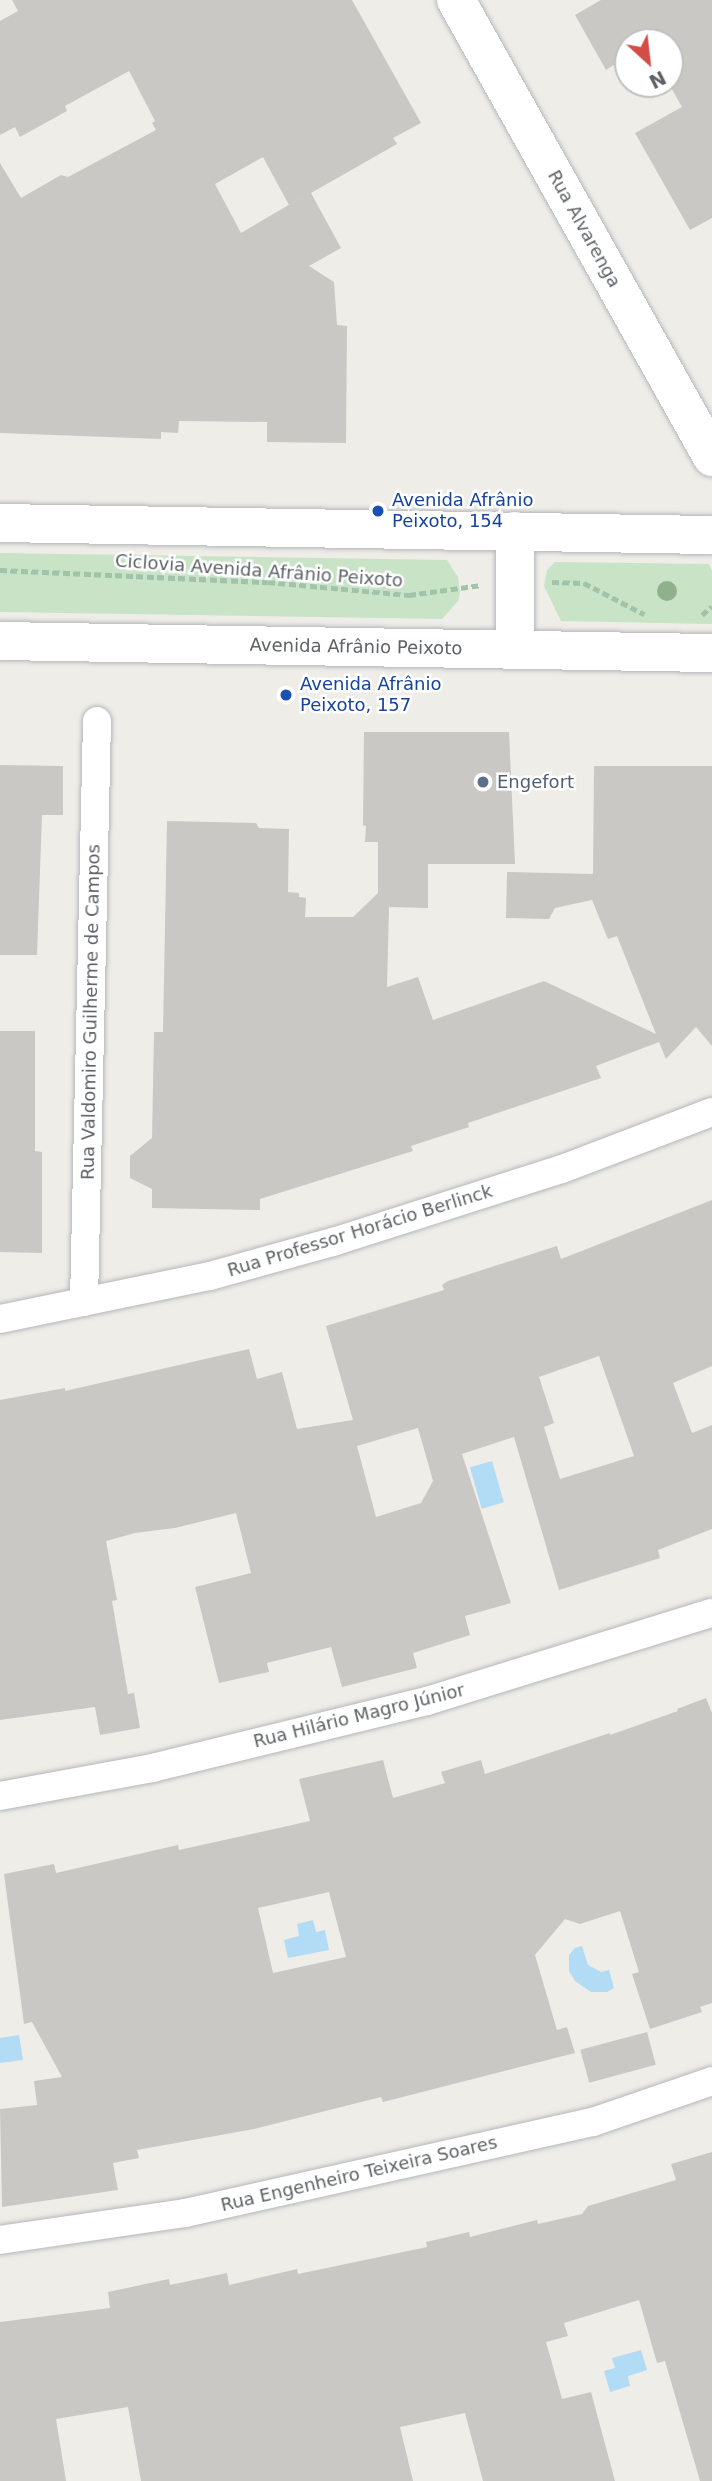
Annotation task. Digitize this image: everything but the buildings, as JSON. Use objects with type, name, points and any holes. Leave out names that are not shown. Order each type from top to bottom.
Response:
[{"type":"main road","name":"Rua Alvarenga","points":[[456,0],[712,457]]},
{"type":"main road","points":[[0,523],[712,535]]},
{"type":"main road","points":[[515,531],[515,650]]},
{"type":"main road","name":"Avenida Afrânio Peixoto","points":[[0,641],[712,653]]},
{"type":"street","name":"Rua Valdomiro Guilherme de Campos","points":[[84,1302],[97,721]]},
{"type":"street","name":"Rua Professor Horácio Berlinck","points":[[0,1319],[210,1276],[333,1242],[562,1169],[712,1112]]},
{"type":"street","name":"Rua Hilário Magro Júnior","points":[[0,1796],[152,1768],[427,1701],[712,1613]]},
{"type":"street","name":"Rua Engenheiro Teixeira Soares","points":[[0,2240],[185,2213],[593,2122],[712,2081]]},
{"type":"path","name":"Ciclovia Avenida Afrânio Peixoto","points":[[0,570],[268,582],[409,596],[515,580],[583,583],[656,620]]},
{"type":"path","points":[[692,619],[703,615],[712,606]]},
{"type":"green space","points":[[0,553],[447,560],[458,577],[460,593],[458,601],[442,619],[0,612]]},
{"type":"green space","points":[[555,562],[709,564],[712,571],[712,624],[561,621],[544,586],[547,570]]},
{"type":"water","points":[[492,1461],[504,1502],[482,1509],[470,1467]]},
{"type":"water","points":[[313,1920],[316,1932],[325,1930],[329,1950],[288,1958],[284,1940],[299,1936],[297,1924]]},
{"type":"water","points":[[582,1946],[588,1965],[601,1972],[609,1970],[614,1988],[607,1992],[591,1992],[575,1981],[569,1971],[569,1955],[575,1948]]},
{"type":"water","points":[[19,2035],[23,2060],[0,2063],[0,2038]]},
{"type":"water","points":[[641,2350],[647,2370],[628,2376],[630,2386],[610,2392],[604,2371],[615,2368],[612,2358]]},
{"type":"place","name":"Avenida Afrânio Peixoto, 154","points":[[378,511]]},
{"type":"place","name":"Avenida Afrânio Peixoto, 157","points":[[286,695]]},
{"type":"place","name":"Engefort","points":[[483,782]]}]
